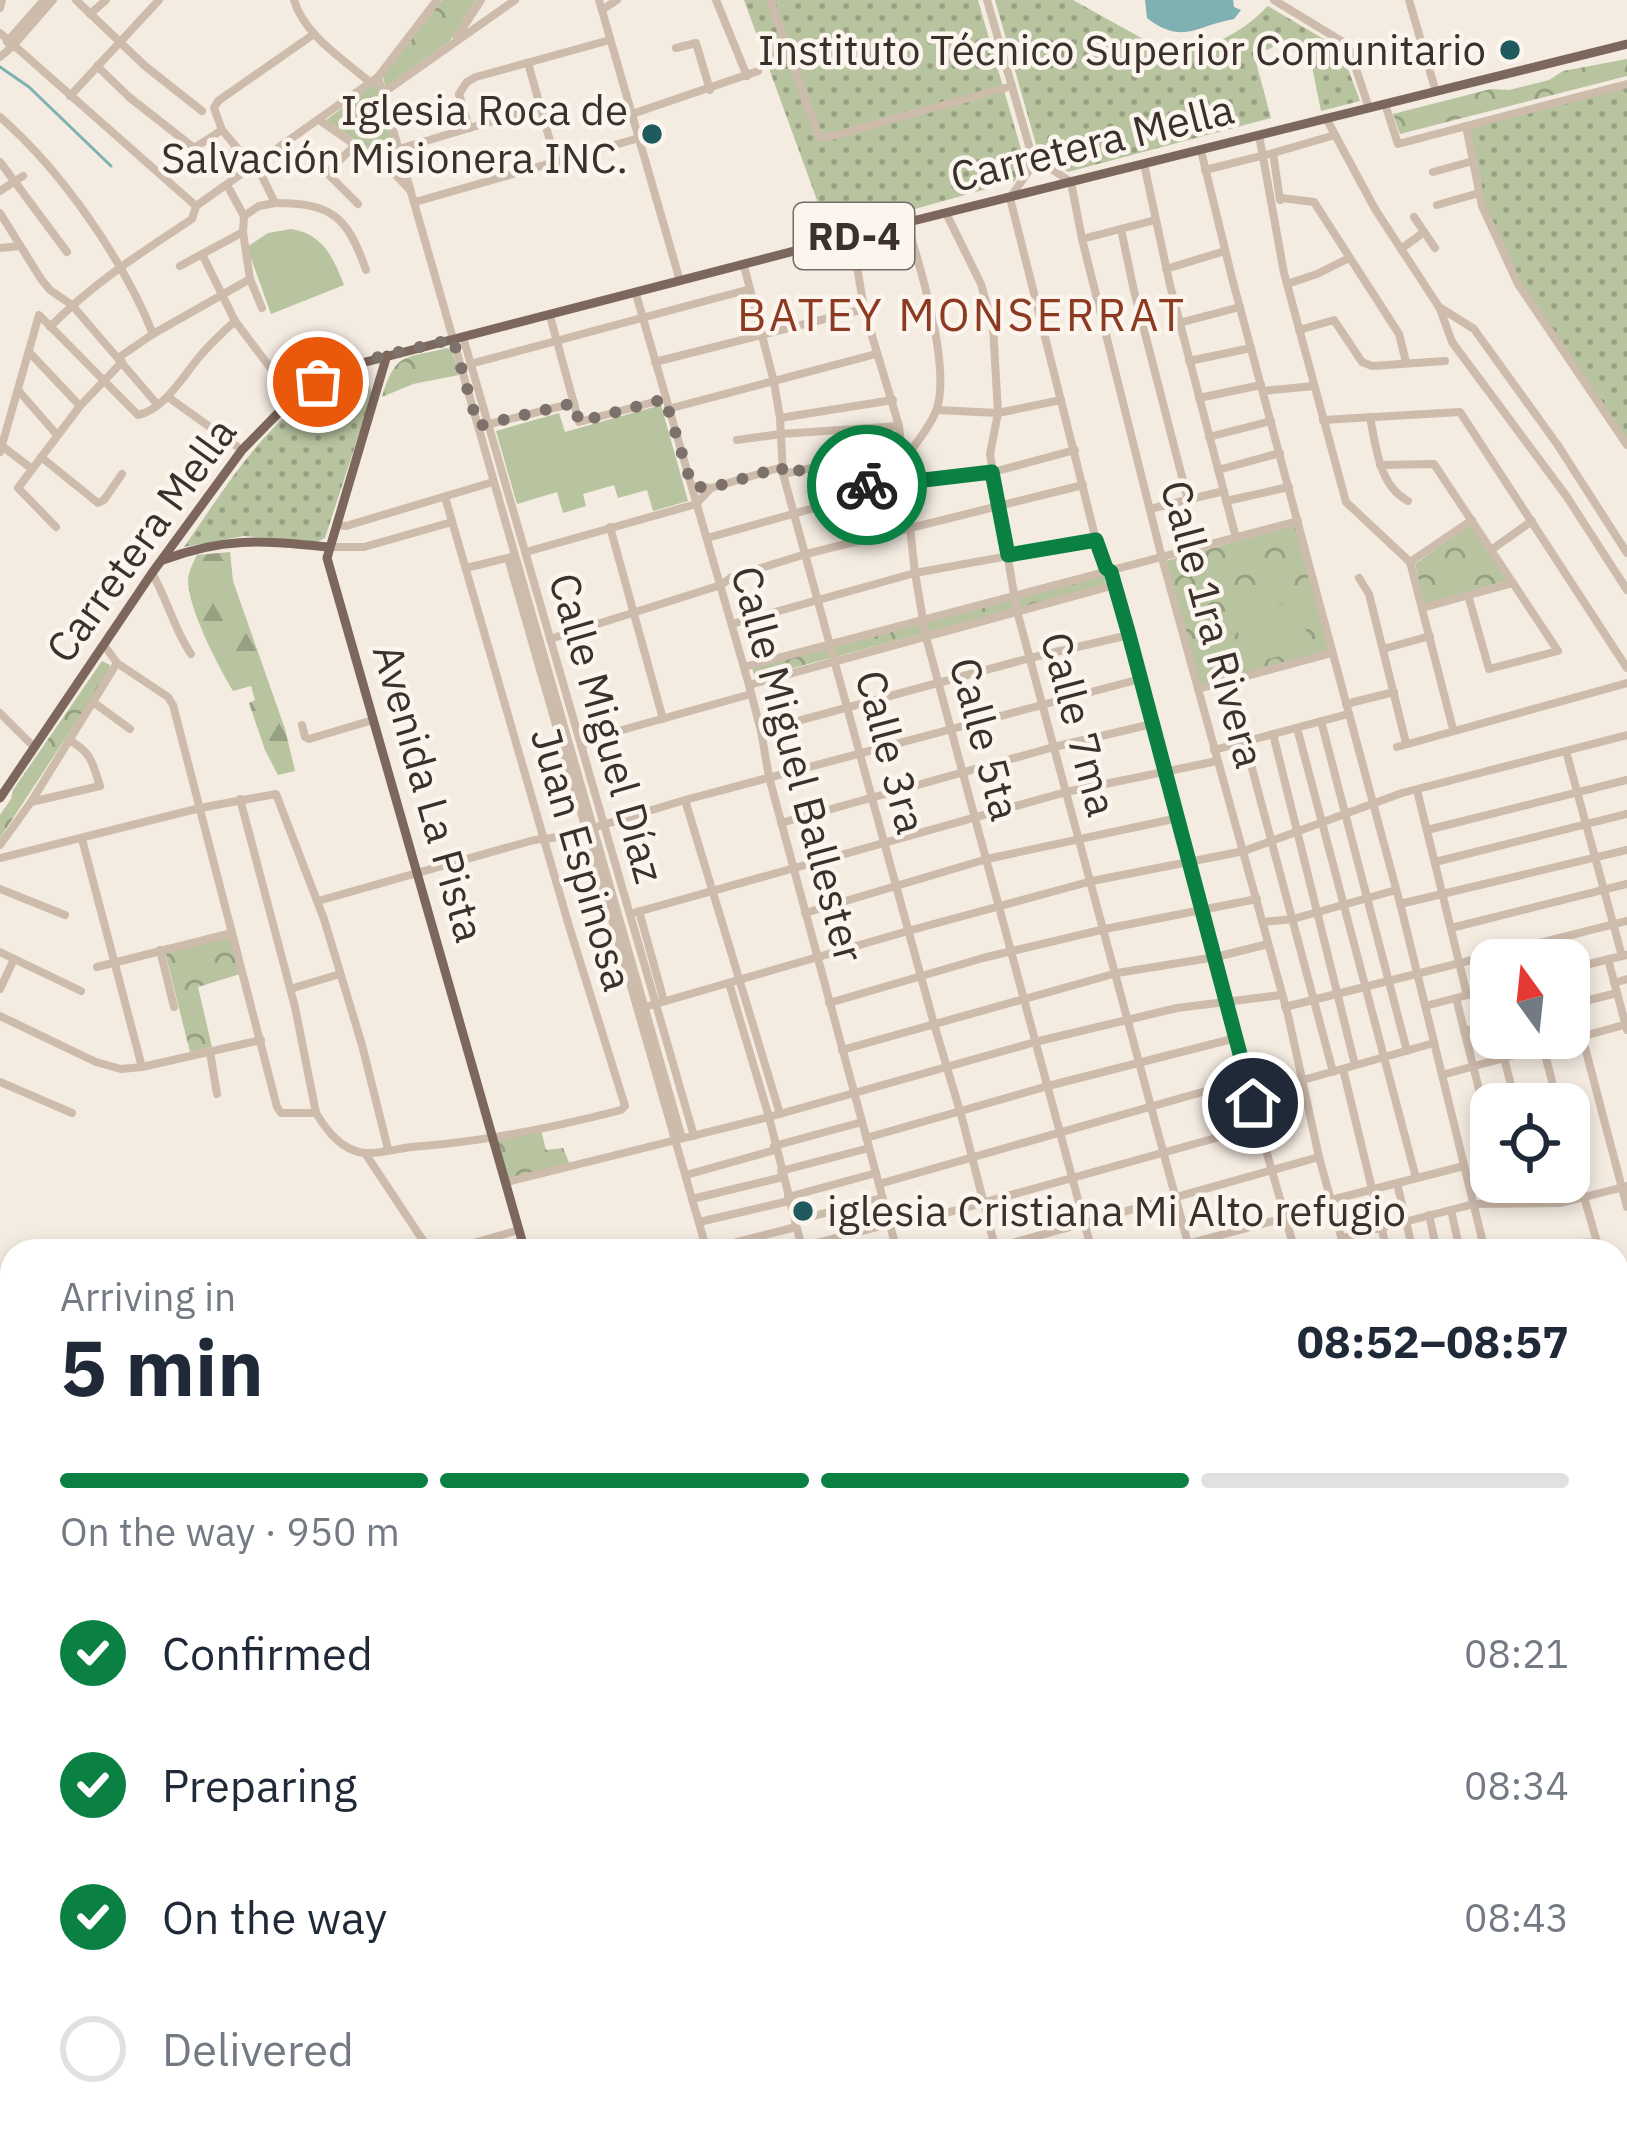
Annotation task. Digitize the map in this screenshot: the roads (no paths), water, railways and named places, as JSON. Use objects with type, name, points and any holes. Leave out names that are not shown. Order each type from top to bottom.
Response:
[{"type":"main road","name":"Carretera Mella","points":[[0,798],[152,573],[242,450],[293,398],[354,365],[1627,44]]},
{"type":"main road","points":[[161,561],[246,540],[329,547],[387,355]]},
{"type":"main road","name":"Avenida La Pista","points":[[329,547],[329,566],[522,1239]]},
{"type":"street","points":[[1,56],[7,40],[44,0]]},
{"type":"street","points":[[7,40],[53,0]]},
{"type":"street","points":[[76,0],[145,66],[202,111]]},
{"type":"street","points":[[91,14],[106,0]]},
{"type":"street","points":[[70,96],[159,0]]},
{"type":"street","points":[[294,0],[314,34],[374,80],[383,93],[458,338]]},
{"type":"street","points":[[50,327],[119,268],[192,219],[196,206],[374,80],[437,0]]},
{"type":"street","points":[[454,43],[481,0]]},
{"type":"street","points":[[383,93],[514,0]]},
{"type":"street","points":[[617,0],[600,5],[680,282]]},
{"type":"street","points":[[716,0],[747,76]]},
{"type":"street","points":[[770,0],[819,137],[1012,86]]},
{"type":"street","points":[[987,0],[1032,156],[1028,178],[1043,189],[1050,177],[1046,167]]},
{"type":"street","points":[[1274,0],[1343,42],[1369,108]]},
{"type":"street","points":[[1409,0],[1436,92]]},
{"type":"street","points":[[274,203],[258,168],[222,130],[215,115],[218,101],[314,34]]},
{"type":"street","points":[[7,40],[196,206]]},
{"type":"street","points":[[469,128],[459,94],[476,76],[610,40]]},
{"type":"street","points":[[676,49],[696,43],[710,89]]},
{"type":"street","points":[[528,63],[556,162]]},
{"type":"street","points":[[97,66],[194,148],[222,130]]},
{"type":"street","points":[[632,114],[758,71]]},
{"type":"street","points":[[1385,104],[1397,144],[1627,84]]},
{"type":"street","points":[[399,149],[540,107]]},
{"type":"street","points":[[0,117],[62,181],[138,297],[153,334]]},
{"type":"street","points":[[1326,118],[1375,209],[1439,307],[1453,342],[1563,492],[1627,590]]},
{"type":"street","points":[[319,120],[391,170],[411,191]]},
{"type":"street","points":[[1466,126],[1490,229],[1518,284],[1627,445]]},
{"type":"street","points":[[1291,127],[1295,148]]},
{"type":"street","points":[[1259,135],[1287,284],[1347,504],[1410,562],[1453,730]]},
{"type":"street","points":[[1205,170],[1335,135]]},
{"type":"street","points":[[415,202],[639,138]]},
{"type":"street","points":[[355,145],[327,173],[358,204]]},
{"type":"street","points":[[1201,151],[1400,904],[1482,1239]]},
{"type":"street","points":[[1273,153],[1281,198],[1273,211]]},
{"type":"street","points":[[1032,156],[1071,182]]},
{"type":"street","points":[[1433,172],[1473,161]]},
{"type":"street","points":[[0,162],[20,179],[67,252]]},
{"type":"street","points":[[1144,164],[1179,323],[1236,538]]},
{"type":"street","points":[[1028,172],[1010,198],[1096,540],[1111,572],[1129,635],[1291,1239]]},
{"type":"street","points":[[0,191],[20,179]]},
{"type":"street","name":"Calle 1ra Rivera","points":[[1071,182],[1162,558],[1257,899],[1342,1238]]},
{"type":"street","points":[[227,185],[244,216],[250,280],[262,308]]},
{"type":"street","points":[[1437,205],[1479,193]]},
{"type":"street","points":[[1281,198],[1314,202],[1399,334],[1406,362]]},
{"type":"street","points":[[244,216],[274,203],[320,206],[348,227],[366,270]]},
{"type":"street","points":[[0,213],[50,290],[72,304],[157,404]]},
{"type":"street","name":"Calle 7ma","points":[[946,213],[981,284],[993,326],[998,413],[990,454],[1017,611],[1187,1239]]},
{"type":"street","points":[[1414,217],[1435,248]]},
{"type":"street","points":[[1082,238],[1155,220]]},
{"type":"street","points":[[905,459],[937,410],[940,386],[938,345],[907,224]]},
{"type":"street","points":[[1121,229],[1188,500]]},
{"type":"street","points":[[180,266],[243,232]]},
{"type":"street","points":[[1401,249],[1424,232]]},
{"type":"street","name":"Calle 5ta","points":[[852,236],[864,309],[899,426],[922,621],[1089,1239]]},
{"type":"street","points":[[0,248],[20,246]]},
{"type":"street","points":[[1166,269],[1225,251]]},
{"type":"street","points":[[202,254],[235,321],[293,398]]},
{"type":"street","points":[[1287,284],[1349,258]]},
{"type":"street","name":"Calle 3ra","points":[[744,266],[774,382],[782,471],[992,1239]]},
{"type":"street","points":[[56,527],[18,488],[57,435],[120,360],[153,334],[250,280]]},
{"type":"street","points":[[470,364],[750,290]]},
{"type":"street","name":"Calle Miguel Ballester","points":[[636,294],[751,689],[793,870],[894,1239]]},
{"type":"street","points":[[1179,323],[1240,307]]},
{"type":"street","points":[[1439,307],[1474,329],[1557,444],[1627,553]]},
{"type":"street","points":[[656,362],[864,309]]},
{"type":"street","points":[[32,469],[1,449],[39,315],[138,415],[168,397],[235,321]]},
{"type":"street","points":[[550,316],[579,422],[774,382],[876,354]]},
{"type":"street","points":[[1299,330],[1334,320],[1362,362],[1372,366],[1445,361]]},
{"type":"street","name":"Calle Miguel Díaz","points":[[458,338],[470,364],[511,557],[594,827],[679,1139]]},
{"type":"street","name":"Calle Miguel Díaz","points":[[458,338],[581,746],[594,827],[694,1136]]},
{"type":"street","points":[[1189,361],[1251,348]]},
{"type":"street","points":[[28,352],[80,406]]},
{"type":"street","points":[[1198,398],[1314,386]]},
{"type":"street","points":[[18,390],[57,435]]},
{"type":"street","points":[[168,397],[242,450]]},
{"type":"street","points":[[780,418],[893,400]]},
{"type":"street","points":[[937,410],[998,413],[1061,400]]},
{"type":"street","points":[[484,425],[574,403]]},
{"type":"street","points":[[1323,420],[1460,412],[1627,668]]},
{"type":"street","points":[[1370,417],[1380,466],[1396,494],[1408,501]]},
{"type":"street","points":[[1209,437],[1271,421]]},
{"type":"street","points":[[737,440],[899,426]]},
{"type":"street","points":[[707,538],[907,482],[992,472],[1075,450]]},
{"type":"street","points":[[1218,470],[1280,453]]},
{"type":"street","points":[[41,457],[98,503],[122,474]]},
{"type":"street","points":[[692,486],[711,488],[854,459],[859,461],[869,492]]},
{"type":"street","points":[[1380,466],[1434,464],[1558,651],[1490,669],[1468,596]]},
{"type":"street","points":[[338,525],[493,482]]},
{"type":"street","points":[[550,639],[806,554],[1084,484]]},
{"type":"street","points":[[466,568],[696,504],[711,488]]},
{"type":"street","points":[[1150,509],[1289,488]]},
{"type":"street","name":"Juan Espinosa","points":[[445,497],[626,1106],[548,1129],[494,1138]]},
{"type":"street","points":[[1410,562],[1472,520]]},
{"type":"street","points":[[744,667],[1298,521]]},
{"type":"street","points":[[1491,550],[1532,521]]},
{"type":"street","points":[[329,547],[374,545],[452,522]]},
{"type":"street","points":[[610,527],[664,719]]},
{"type":"street","points":[[732,624],[915,573],[1096,540]]},
{"type":"street","points":[[152,573],[191,654]]},
{"type":"street","points":[[1359,578],[1370,594],[1402,745],[1627,683]]},
{"type":"street","points":[[1422,608],[1514,583]]},
{"type":"street","points":[[581,746],[836,662],[1115,585]]},
{"type":"street","points":[[761,731],[1129,635]]},
{"type":"street","points":[[1383,649],[1430,637]]},
{"type":"street","points":[[104,645],[117,663],[173,705],[278,1110],[316,1113]]},
{"type":"street","points":[[1198,689],[1332,653]]},
{"type":"street","points":[[1608,688],[1620,666],[1618,653]]},
{"type":"street","points":[[0,844],[117,663]]},
{"type":"street","points":[[318,901],[1140,679]]},
{"type":"street","points":[[634,913],[975,817],[1165,772],[1394,692]]},
{"type":"street","points":[[94,702],[130,729]]},
{"type":"street","points":[[0,712],[34,748]]},
{"type":"street","points":[[302,725],[309,739],[373,720]]},
{"type":"street","points":[[1321,721],[1407,1051]]},
{"type":"street","points":[[781,823],[1152,724]]},
{"type":"street","points":[[1297,728],[1416,1178]]},
{"type":"street","points":[[1273,734],[1355,1065]]},
{"type":"street","points":[[655,1004],[1092,881],[1244,851],[1372,803],[1627,735]]},
{"type":"street","points":[[31,802],[100,786],[91,757],[69,740]]},
{"type":"street","points":[[1245,742],[1384,1239]]},
{"type":"street","points":[[1566,751],[1625,955],[1590,963]]},
{"type":"street","points":[[1427,830],[1627,780]]},
{"type":"street","points":[[1417,790],[1459,963],[1464,1031],[1477,1083]]},
{"type":"street","points":[[0,858],[240,799],[279,797],[318,901],[388,1149]]},
{"type":"street","points":[[240,799],[290,989],[316,1113],[339,1141],[364,1153],[494,1138]]},
{"type":"street","points":[[686,800],[713,889],[799,1239]]},
{"type":"street","points":[[1435,862],[1627,814]]},
{"type":"street","points":[[805,913],[987,859],[1178,818]]},
{"type":"street","name":"Calle Miguel Díaz","points":[[594,827],[634,913],[703,1239]]},
{"type":"street","points":[[82,839],[142,1067]]},
{"type":"street","points":[[1400,904],[1627,850]]},
{"type":"street","points":[[1451,928],[1627,884]]},
{"type":"street","points":[[0,889],[65,915]]},
{"type":"street","points":[[1263,922],[1293,919],[1396,890]]},
{"type":"street","points":[[830,1003],[1012,951],[1257,899]]},
{"type":"street","points":[[1285,1007],[1627,921]]},
{"type":"street","points":[[97,967],[232,933]]},
{"type":"street","points":[[842,1050],[1117,973],[1268,944]]},
{"type":"street","points":[[160,950],[174,1007]]},
{"type":"street","points":[[0,952],[81,992]]},
{"type":"street","points":[[0,989],[14,959]]},
{"type":"street","points":[[1590,1034],[1626,1026],[1607,959]]},
{"type":"street","points":[[290,989],[340,974]]},
{"type":"street","points":[[1590,997],[1627,980]]},
{"type":"street","points":[[734,982],[780,1114]]},
{"type":"street","points":[[507,1182],[769,1117],[1036,1041],[1177,1008],[1281,994]]},
{"type":"street","points":[[1425,1006],[1470,994]]},
{"type":"street","points":[[0,1016],[96,1062],[121,1069],[261,1040]]},
{"type":"street","points":[[1464,1031],[1470,1029]]},
{"type":"street","points":[[692,1199],[782,1174],[960,1111],[1236,1038]]},
{"type":"street","points":[[1303,1080],[1434,1043]]},
{"type":"street","points":[[210,1052],[217,1094]]},
{"type":"street","points":[[1442,1075],[1500,1059]]},
{"type":"street","points":[[1588,1059],[1627,1207]]},
{"type":"street","points":[[699,1222],[972,1157],[1248,1079]]},
{"type":"street","points":[[0,1084],[72,1113]]},
{"type":"street","points":[[686,1175],[862,1122]]},
{"type":"street","points":[[837,1239],[1259,1126]]},
{"type":"street","points":[[364,1153],[422,1239]]},
{"type":"street","points":[[1030,1239],[1318,1157]]},
{"type":"street","points":[[1331,1200],[1464,1166]]},
{"type":"street","points":[[1397,1183],[1411,1239]]},
{"type":"street","points":[[1590,1195],[1624,1187]]},
{"type":"street","points":[[744,1239],[882,1198]]},
{"type":"street","points":[[1342,1238],[1474,1204],[1549,1203]]},
{"type":"street","points":[[1585,1203],[1596,1239]]},
{"type":"street","points":[[1451,1210],[1457,1239]]},
{"type":"street","points":[[1430,1215],[1435,1239]]},
{"type":"street","points":[[1215,1239],[1285,1218]]},
{"type":"street","points":[[496,1239],[520,1230]]},
{"type":"street","points":[[1119,2139],[1132,2139]]},
{"type":"water","points":[[1145,0],[1233,0],[1241,10],[1234,19],[1171,31],[1147,18]]},
{"type":"waterway","points":[[0,67],[29,87],[111,166]]},
{"type":"place","name":"Instituto Técnico Superior Comunitario","points":[[1510,50]]},
{"type":"place","name":"Iglesia Roca de Salvación Misionera INC.","points":[[652,134]]},
{"type":"place","name":"iglesia Cristiana Mi Alto refugio","points":[[803,1211]]},
{"type":"district","name":"BATEY MONSERRAT","points":[[962,315]]}]
